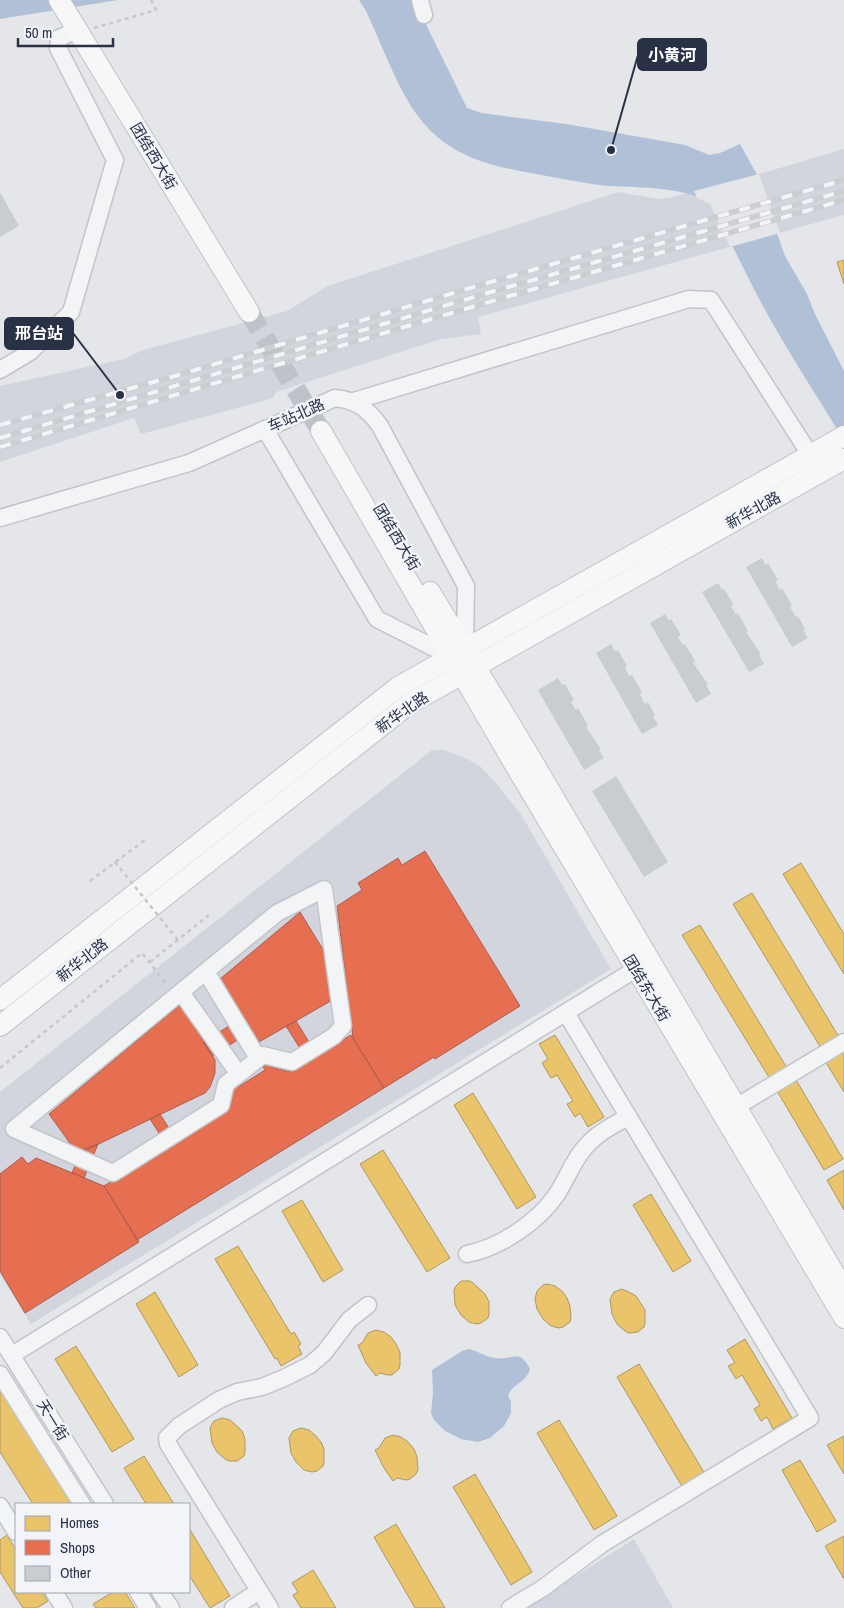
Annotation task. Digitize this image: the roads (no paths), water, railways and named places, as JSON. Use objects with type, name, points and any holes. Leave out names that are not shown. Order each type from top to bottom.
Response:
[{"type":"main road","name":"团结西大街","points":[[69,4],[254,310]]},
{"type":"main road","name":"团结西大街","points":[[326,428],[458,653]]},
{"type":"main road","name":"新华北路","points":[[0,1000],[398,687],[841,438]]},
{"type":"main road","name":"新华北路","points":[[0,1026],[409,704],[844,459]]},
{"type":"main road","name":"团结东大街","points":[[458,653],[736,1107],[844,1290]]},
{"type":"main road","name":"团结东大街","points":[[469,670],[636,969],[844,1318]]},
{"type":"street","points":[[0,370],[30,352],[71,312],[115,160],[58,48],[59,38],[84,29]]},
{"type":"street","name":"车站北路","points":[[0,518],[189,463],[335,398],[354,401],[689,300],[711,300],[810,455]]},
{"type":"street","points":[[265,429],[377,619],[458,653],[466,586],[380,426],[372,415],[354,401]]},
{"type":"street","points":[[810,455],[821,472]]},
{"type":"street","points":[[324,889],[343,1026],[334,1036],[292,1062],[263,1055],[258,1058],[226,1084],[221,1104],[113,1173],[14,1129],[178,994],[277,913],[324,889]]},
{"type":"street","points":[[12,1356],[636,969]]},
{"type":"street","points":[[206,972],[258,1058]]},
{"type":"street","points":[[178,994],[238,1073]]},
{"type":"street","points":[[510,1608],[543,1588],[602,1544],[810,1418],[566,1013]]},
{"type":"street","points":[[736,1107],[844,1042]]},
{"type":"street","points":[[467,1254],[480,1252],[498,1245],[531,1221],[556,1196],[587,1145],[608,1128],[628,1117]]},
{"type":"street","points":[[270,1608],[168,1444],[167,1438],[179,1426],[219,1400],[238,1392],[262,1387],[310,1365],[324,1353],[349,1320],[368,1305]]},
{"type":"street","name":"天一街","points":[[0,1336],[104,1503]]},
{"type":"street","points":[[0,1374],[81,1503]]},
{"type":"street","points":[[0,1506],[15,1530]]},
{"type":"street","points":[[232,1608],[259,1591]]},
{"type":"street","points":[[55,1593],[64,1608]]},
{"type":"street","points":[[139,1593],[148,1608]]},
{"type":"street","points":[[161,1593],[170,1608]]},
{"type":"water","points":[[0,0],[118,0],[0,19]]},
{"type":"water","points":[[359,0],[414,0],[467,108],[482,113],[566,124],[685,145],[709,155],[720,153],[740,144],[756,173],[785,256],[807,294],[844,371],[844,441],[764,309],[712,203],[687,193],[648,188],[608,186],[512,170],[476,159],[459,151],[443,141],[428,128],[415,112],[388,62],[365,9]]},
{"type":"water","points":[[469,1349],[496,1358],[519,1357],[526,1362],[530,1369],[526,1377],[508,1396],[511,1401],[511,1413],[504,1426],[490,1438],[478,1442],[461,1439],[445,1431],[434,1420],[431,1413],[433,1393],[432,1370],[462,1351]]},
{"type":"tunnel","points":[[249,312],[321,431]]},
{"type":"railway","points":[[0,425],[175,376],[844,180]]},
{"type":"railway","points":[[0,438],[491,292],[844,191]]},
{"type":"railway","points":[[0,447],[482,304],[844,200]]},
{"type":"place","name":"小黄河","points":[[611,150]]},
{"type":"place","name":"邢台站","points":[[120,395]]}]
